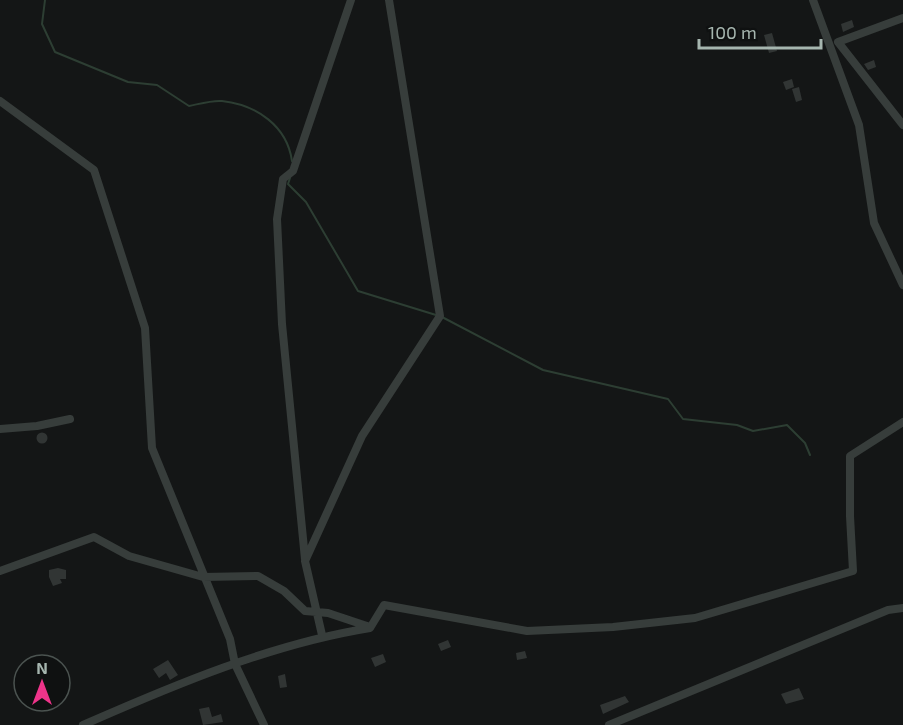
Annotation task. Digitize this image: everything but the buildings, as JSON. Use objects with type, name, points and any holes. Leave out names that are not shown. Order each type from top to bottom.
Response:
[{"type":"street","points":[[322,635],[305,561],[288,405],[277,219],[283,179],[293,171],[351,0]]},
{"type":"street","points":[[305,561],[362,436],[440,316],[389,0]]},
{"type":"street","points":[[813,0],[859,124],[874,223],[903,285]]},
{"type":"street","points":[[903,18],[838,42],[903,125]]},
{"type":"street","points":[[0,101],[94,170],[145,328],[152,448],[203,578],[230,639],[235,664],[264,725]]},
{"type":"street","points":[[0,429],[70,419]]},
{"type":"street","points":[[370,628],[384,605],[527,631],[613,627],[695,618],[853,571],[850,456],[903,422]]},
{"type":"street","points":[[0,571],[94,537],[129,556],[203,578],[239,579],[258,576],[284,591],[305,611],[328,613],[370,628]]},
{"type":"street","points":[[609,725],[888,610],[903,608]]},
{"type":"street","points":[[82,725],[139,700],[235,664],[322,635],[370,628]]},
{"type":"waterway","points":[[45,0],[42,24],[55,52],[128,82],[157,85],[189,106],[218,101],[247,107],[268,119],[277,128],[284,137],[292,161]]},
{"type":"waterway","points":[[290,178],[288,184],[306,202],[358,291],[436,315]]},
{"type":"waterway","points":[[442,317],[543,370],[668,399],[683,419],[737,425],[753,431],[787,425],[805,443],[810,455]]}]
